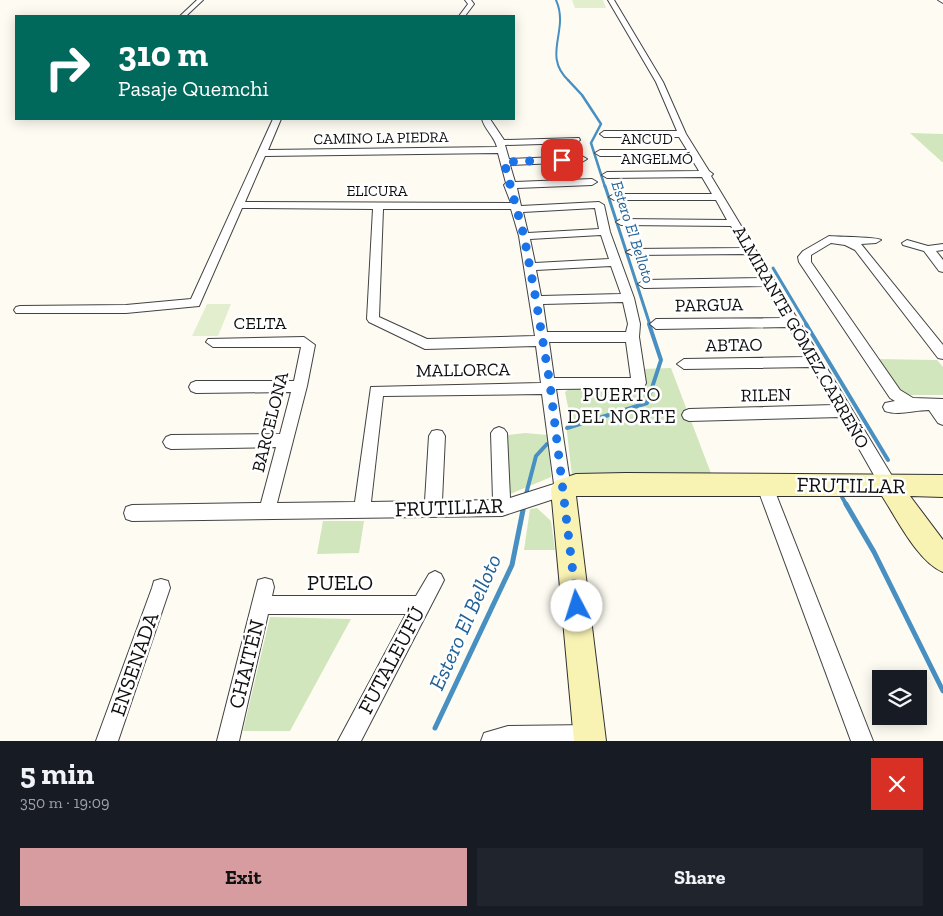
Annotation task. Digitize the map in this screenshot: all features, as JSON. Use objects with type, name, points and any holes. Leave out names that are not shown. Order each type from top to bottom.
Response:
[{"type":"street","points":[[184,15],[200,0]]},
{"type":"street","points":[[463,15],[472,4],[468,0]]},
{"type":"street","points":[[612,3],[620,0]]},
{"type":"street","name":"ALMIRANTE GÓMEZ CARREÑO","points":[[612,3],[646,61],[656,73],[682,134],[708,174],[733,223],[888,486],[919,531],[943,559]]},
{"type":"street","points":[[20,310],[126,309],[195,303],[277,120]]},
{"type":"street","points":[[486,120],[502,148],[509,185],[524,236],[536,300],[550,386],[574,569],[590,739],[508,737],[492,741]]},
{"type":"street","points":[[604,134],[682,134]]},
{"type":"street","points":[[502,148],[576,140]]},
{"type":"street","points":[[502,148],[582,159]]},
{"type":"street","name":"CAMINO LA PIEDRA","points":[[261,153],[502,148]]},
{"type":"street","name":"ANCUD","points":[[600,153],[695,153]]},
{"type":"street","name":"ANGELMÓ","points":[[607,174],[708,174]]},
{"type":"street","points":[[509,185],[592,182]]},
{"type":"street","points":[[614,196],[719,197]]},
{"type":"street","name":"ELICURA","points":[[239,205],[515,207],[599,205],[605,232]]},
{"type":"street","points":[[378,206],[373,319],[425,344],[632,337],[634,324],[628,298],[605,232],[524,236]]},
{"type":"street","points":[[621,222],[733,223]]},
{"type":"street","points":[[876,240],[848,242],[829,240],[804,257],[805,262],[895,394],[910,404],[938,405],[943,419]]},
{"type":"street","points":[[848,242],[859,248],[943,354]]},
{"type":"street","points":[[907,243],[928,249],[943,247]]},
{"type":"street","points":[[928,249],[943,268]]},
{"type":"street","points":[[632,252],[751,251]]},
{"type":"street","points":[[530,267],[615,262]]},
{"type":"street","points":[[644,284],[769,282]]},
{"type":"street","points":[[536,300],[628,298]]},
{"type":"street","name":"PARGUA","points":[[656,324],[791,322]]},
{"type":"street","name":"MALLORCA","points":[[362,510],[376,391],[639,383],[632,337]]},
{"type":"street","name":"CELTA","points":[[213,342],[307,343]]},
{"type":"street","name":"BARCELONA","points":[[267,511],[300,386],[307,343]]},
{"type":"street","name":"ABTAO","points":[[684,364],[815,362]]},
{"type":"street","points":[[196,387],[300,386]]},
{"type":"street","points":[[890,408],[904,408],[910,404]]},
{"type":"street","name":"RILEN","points":[[689,415],[844,411]]},
{"type":"street","points":[[499,432],[516,504]]},
{"type":"street","points":[[433,509],[437,436]]},
{"type":"street","points":[[171,442],[285,440]]},
{"type":"street","points":[[764,484],[862,741]]},
{"type":"street","name":"FRUTILLAR","points":[[132,513],[433,509],[516,504],[576,485],[764,484],[943,486]]},
{"type":"street","name":"FUTALEUFÚ","points":[[349,741],[435,580]]},
{"type":"street","name":"ENSENADA","points":[[107,741],[161,588]]},
{"type":"street","name":"PUELO","points":[[263,596],[420,605]]},
{"type":"street","name":"CHAITÉN","points":[[228,741],[263,596]]},
{"type":"green space","points":[[572,0],[603,0],[606,8],[575,8]]},
{"type":"green space","points":[[910,133],[943,134],[943,162],[942,162]]},
{"type":"green space","points":[[207,304],[231,304],[218,336],[192,336]]},
{"type":"green space","points":[[876,359],[937,360],[943,367],[943,395],[901,395]]},
{"type":"green space","points":[[671,368],[712,476],[572,476],[566,424],[571,422],[565,392],[569,389],[645,387],[641,369]]},
{"type":"green space","points":[[525,433],[548,435],[551,477],[508,495],[508,435]]},
{"type":"green space","points":[[537,508],[551,521],[555,550],[524,550],[530,509]]},
{"type":"green space","points":[[323,521],[364,521],[359,553],[317,554]]},
{"type":"green space","points":[[270,617],[351,619],[290,731],[243,731]]},
{"type":"waterway","name":"Estero El Belloto","points":[[556,0],[560,22],[556,52],[557,62],[569,81]]},
{"type":"waterway","name":"Estero El Belloto","points":[[568,80],[582,95],[601,124],[591,143],[605,187]]},
{"type":"waterway","name":"Estero El Belloto","points":[[605,186],[650,325]]},
{"type":"waterway","points":[[773,268],[807,325]]},
{"type":"waterway","name":"Estero El Belloto","points":[[567,428],[647,403],[661,360],[649,324]]},
{"type":"waterway","points":[[806,324],[888,460]]},
{"type":"waterway","name":"Estero El Belloto","points":[[525,498],[536,456],[547,444]]},
{"type":"waterway","points":[[842,497],[847,506]]},
{"type":"waterway","points":[[846,504],[874,552],[943,691]]},
{"type":"waterway","name":"Estero El Belloto","points":[[435,728],[512,565],[524,505]]},
{"type":"district","name":"PUERTO DEL NORTE","points":[[622,405]]},
{"type":"route","points":[[562,160],[504,162],[524,236],[550,384],[577,606]]}]
